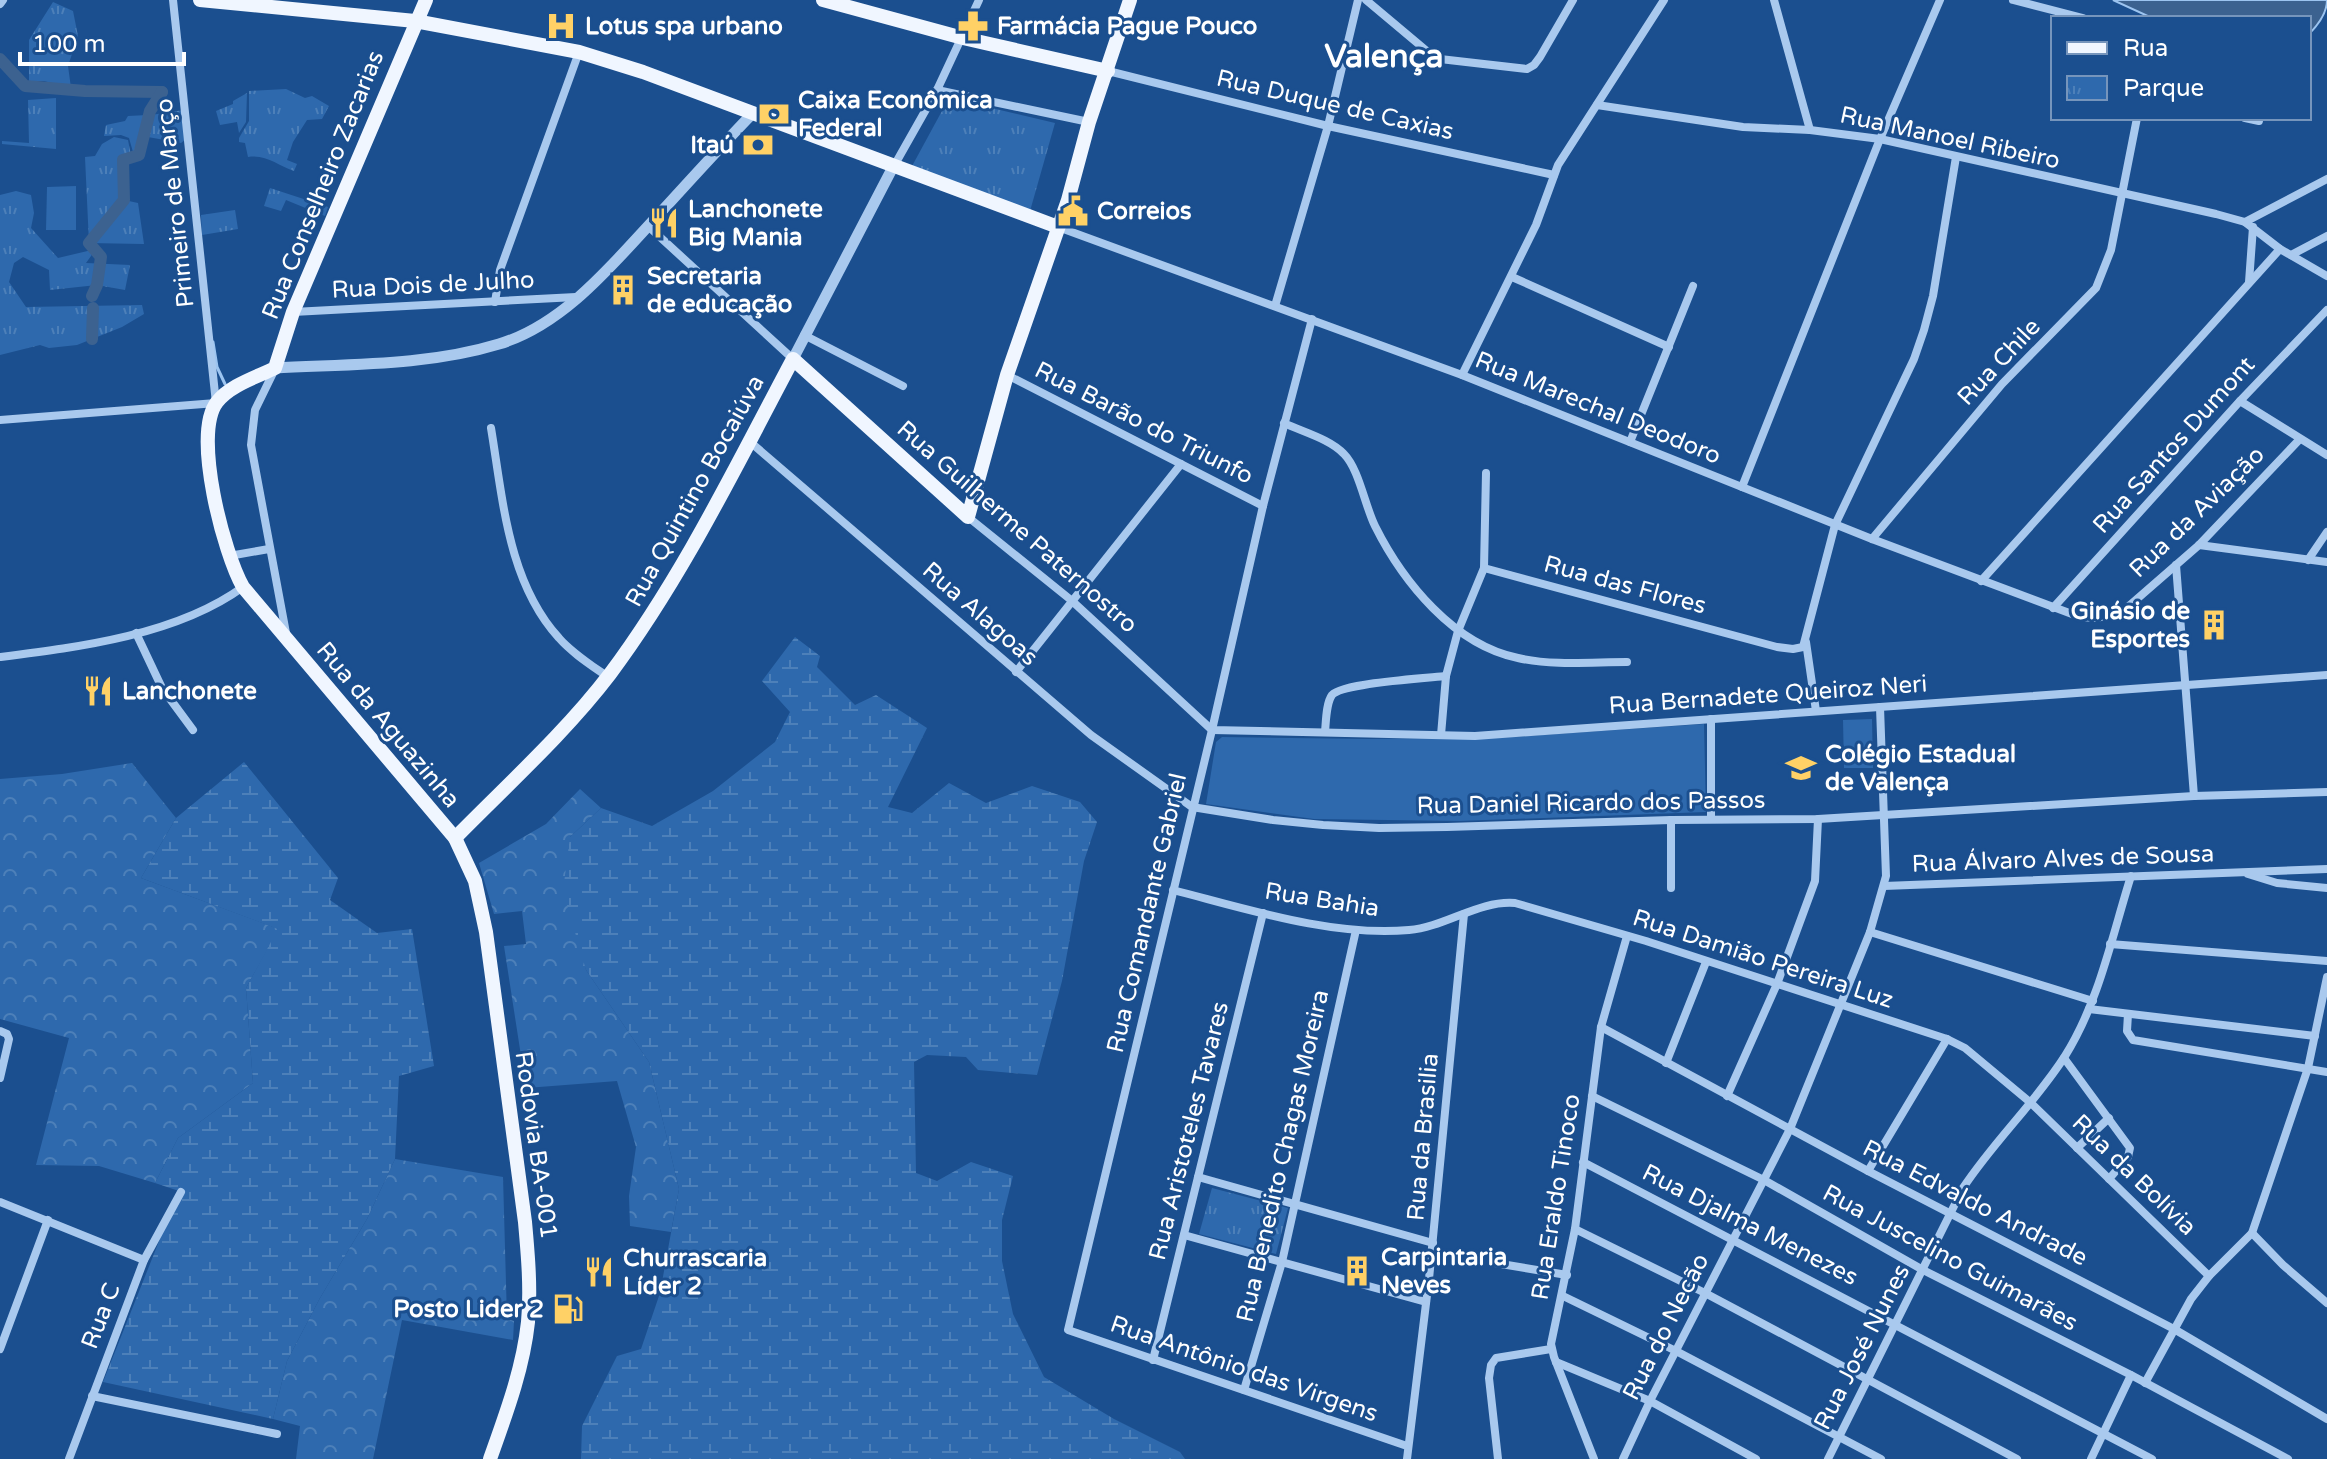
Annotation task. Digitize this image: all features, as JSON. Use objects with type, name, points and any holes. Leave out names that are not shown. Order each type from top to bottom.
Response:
[{"type":"main road","points":[[200,0],[415,21],[579,52],[643,72],[1058,227]]},
{"type":"main road","name":"Rua Conselheiro Zacarias","points":[[275,368],[293,312],[426,0]]},
{"type":"main road","points":[[823,0],[963,38],[1108,71]]},
{"type":"main road","points":[[968,517],[1007,375],[1130,0]]},
{"type":"main road","name":"Rua Quintino Bocaiúva","points":[[455,838],[553,739],[608,677],[659,606],[793,359]]},
{"type":"main road","name":"Rua Guilherme Paternostro","points":[[793,359],[968,517]]},
{"type":"main road","points":[[216,403],[230,391],[275,368]]},
{"type":"main road","name":"Rua da Aguazinha","points":[[216,403],[209,421],[214,497],[229,556],[243,587],[455,838]]},
{"type":"main road","name":"Rodovia BA-001","points":[[455,838],[475,881],[486,932],[529,1269],[528,1323],[517,1380],[490,1459]]},
{"type":"street","name":"Primeiro de Março","points":[[173,0],[216,403]]},
{"type":"street","points":[[893,167],[937,90],[979,0]]},
{"type":"street","points":[[1275,306],[1328,126],[1358,0]]},
{"type":"street","points":[[1366,0],[1440,59],[1527,69],[1540,57],[1573,0]]},
{"type":"street","points":[[1462,375],[1536,225],[1564,153],[1664,0]]},
{"type":"street","points":[[1774,0],[1810,130]]},
{"type":"street","points":[[1742,487],[1880,139],[1940,0]]},
{"type":"street","points":[[2013,0],[2075,16]]},
{"type":"street","points":[[495,302],[500,270],[579,52]]},
{"type":"street","name":"Rua Duque de Caxias","points":[[1108,71],[1328,126],[1554,175]]},
{"type":"street","points":[[937,90],[1089,122]]},
{"type":"street","name":"Rua Manoel Ribeiro","points":[[1597,105],[1743,127],[1810,130],[1880,139],[2249,224]]},
{"type":"street","points":[[288,642],[251,445],[255,410],[275,368],[407,360],[466,352],[533,329],[611,266],[753,113]]},
{"type":"street","name":"Rua Chile","points":[[1872,539],[2002,384],[2096,288],[2111,250],[2137,120]]},
{"type":"street","points":[[2254,120],[2259,121]]},
{"type":"street","points":[[1816,711],[1806,641],[1835,525],[1914,359],[1924,330],[1933,296],[1956,157]]},
{"type":"street","name":"Rua Quintino Bocaiúva","points":[[793,359],[893,167]]},
{"type":"street","points":[[2249,224],[2327,179]]},
{"type":"street","points":[[2249,224],[2280,249],[2327,276]]},
{"type":"street","points":[[2249,224],[2249,283]]},
{"type":"street","points":[[648,226],[793,359]]},
{"type":"street","name":"Rua Marechal Deodoro","points":[[1058,227],[1462,375],[1835,525],[2053,608],[2088,618],[2122,612]]},
{"type":"street","points":[[2291,255],[2327,236]]},
{"type":"street","points":[[1981,581],[2280,249]]},
{"type":"street","points":[[1512,277],[1669,347]]},
{"type":"street","points":[[1630,442],[1693,286]]},
{"type":"street","name":"Rua Dois de Julho","points":[[293,312],[576,297]]},
{"type":"street","name":"Rua Santos Dumont","points":[[2053,608],[2240,401],[2327,310]]},
{"type":"street","name":"Rua Comandante Gabriel","points":[[1068,1330],[1263,506],[1312,319]]},
{"type":"street","points":[[804,335],[903,386]]},
{"type":"street","name":"Rua Barão do Triunfo","points":[[1007,375],[1263,506]]},
{"type":"street","points":[[2240,401],[2327,455]]},
{"type":"street","points":[[0,420],[216,403]]},
{"type":"street","points":[[1284,423],[1345,454],[1385,546],[1425,601],[1458,631],[1517,658],[1554,662],[1627,662]]},
{"type":"street","points":[[491,428],[510,532],[528,594],[561,640],[608,677]]},
{"type":"street","name":"Rua da Aviação","points":[[2122,612],[2199,545],[2299,440]]},
{"type":"street","name":"Rua Alagoas","points":[[749,441],[1091,735],[1192,807]]},
{"type":"street","points":[[1016,672],[1181,464]]},
{"type":"street","points":[[1441,735],[1446,676],[1458,631],[1484,568],[1486,473]]},
{"type":"street","name":"Rua Guilherme Paternostro","points":[[968,517],[1071,600],[1212,730]]},
{"type":"street","points":[[2308,560],[2327,532]]},
{"type":"street","points":[[2199,545],[2327,562]]},
{"type":"street","points":[[229,556],[269,549]]},
{"type":"street","points":[[2176,565],[2194,796]]},
{"type":"street","name":"Rua das Flores","points":[[1484,568],[1777,647],[1801,648],[1806,641]]},
{"type":"street","points":[[0,657],[166,626],[204,612],[243,587]]},
{"type":"street","points":[[136,633],[162,688],[193,730]]},
{"type":"street","name":"Rua Bernadete Queiroz Neri","points":[[1212,730],[1475,736],[2327,675]]},
{"type":"street","points":[[1325,732],[1330,699],[1336,692],[1365,685],[1446,676]]},
{"type":"street","name":"Rua do Necão","points":[[1623,1459],[1790,1129],[1870,932],[1884,886],[1886,861],[1880,707]]},
{"type":"street","points":[[1711,719],[1711,819]]},
{"type":"street","name":"Rua Daniel Ricardo dos Passos","points":[[1192,807],[1273,820],[1379,828],[1818,819],[2194,796],[2327,792]]},
{"type":"street","points":[[1727,1096],[1777,984],[1815,881],[1818,819]]},
{"type":"street","points":[[1671,820],[1671,888]]},
{"type":"street","name":"Rua Álvaro Alves de Sousa","points":[[1884,886],[2327,869]]},
{"type":"street","name":"Rua Álvaro Alves de Sousa","points":[[2243,872],[2264,880],[2327,888]]},
{"type":"street","name":"Rua José Nunes","points":[[1828,1459],[1950,1212],[1974,1172],[2064,1058],[2091,1005],[2131,876]]},
{"type":"street","name":"Rua Bahia","points":[[1173,890],[1263,913],[1356,930],[1412,930],[1464,914]]},
{"type":"street","name":"Rua Damião Pereira Luz","points":[[1464,914],[1495,904],[1515,903],[1947,1039],[1965,1048],[2031,1103]]},
{"type":"street","name":"Rua Aristoteles Tavares","points":[[1153,1360],[1263,913]]},
{"type":"street","name":"Rua da Brasilia","points":[[1407,1459],[1433,1243],[1464,914]]},
{"type":"street","name":"Rua Benedito Chagas Moreira","points":[[1244,1390],[1296,1205],[1356,930]]},
{"type":"street","points":[[1870,932],[2091,1005],[2128,1014],[2315,1036]]},
{"type":"street","name":"Rua Eraldo Tinoco","points":[[1551,1349],[1575,1229],[1601,1027],[1627,936]]},
{"type":"street","points":[[2110,944],[2327,961]]},
{"type":"street","points":[[1666,1063],[1706,962]]},
{"type":"street","points":[[2145,1383],[2174,1329],[2209,1276],[2252,1233],[2308,1068],[2327,977]]},
{"type":"street","points":[[2128,1014],[2127,1031],[2133,1040],[2327,1072]]},
{"type":"street","name":"Rua Edvaldo Andrade","points":[[1601,1027],[1868,1171],[2174,1329],[2327,1419]]},
{"type":"street","points":[[0,1031],[7,1034],[9,1039],[0,1078]]},
{"type":"street","points":[[1868,1171],[1947,1039]]},
{"type":"street","points":[[2064,1058],[2130,1150],[2109,1179]]},
{"type":"street","name":"Rua Juscelino Guimarães","points":[[1592,1096],[1764,1180],[1923,1270],[2131,1375],[2288,1459]]},
{"type":"street","name":"Rua da Bolívia","points":[[2031,1103],[2209,1276]]},
{"type":"street","points":[[2077,1148],[2109,1118]]},
{"type":"street","name":"Rua Djalma Menezes","points":[[1583,1162],[2152,1459]]},
{"type":"street","points":[[1198,1177],[1433,1243]]},
{"type":"street","name":"Rua C","points":[[69,1459],[144,1260],[181,1192]]},
{"type":"street","points":[[0,1202],[144,1260]]},
{"type":"street","points":[[0,1349],[48,1220]]},
{"type":"street","points":[[1575,1229],[1705,1293],[2017,1459]]},
{"type":"street","points":[[2252,1233],[2327,1303]]},
{"type":"street","points":[[1184,1235],[1426,1302]]},
{"type":"street","points":[[1495,1263],[1567,1275]]},
{"type":"street","points":[[1563,1296],[1676,1351],[1881,1459]]},
{"type":"street","name":"Rua Antônio das Virgens","points":[[1068,1330],[1407,1446]]},
{"type":"street","points":[[1498,1459],[1489,1370],[1494,1359],[1551,1349],[1594,1459]]},
{"type":"street","points":[[1556,1362],[1650,1401],[1756,1459]]},
{"type":"street","points":[[2091,1459],[2131,1375]]},
{"type":"street","points":[[92,1396],[277,1434]]},
{"type":"green space","points":[[53,2],[73,11],[78,36],[68,66],[71,88],[44,81],[29,81],[29,40]]},
{"type":"green space","points":[[286,89],[305,98],[312,96],[329,106],[322,119],[307,120],[293,142],[287,160],[297,164],[294,171],[267,159],[248,157],[245,143],[239,142],[249,121],[249,91]]},
{"type":"green space","points":[[247,93],[246,122],[239,133],[237,122],[220,125],[216,111],[233,104]]},
{"type":"green space","points":[[56,98],[56,149],[2,144],[2,141],[29,143],[28,100]]},
{"type":"green space","points":[[949,98],[1055,123],[1030,211],[911,168]]},
{"type":"green space","points":[[184,110],[186,139],[181,143],[148,137],[151,115]]},
{"type":"green space","points":[[148,115],[135,159],[129,138],[104,136],[106,125],[125,121],[128,116]]},
{"type":"green space","points":[[114,137],[128,140],[132,161],[122,161],[124,200],[138,203],[144,244],[89,243],[85,157],[95,156],[102,144]]},
{"type":"green space","points":[[76,186],[76,230],[46,230],[47,187]]},
{"type":"green space","points":[[270,188],[328,207],[325,216],[286,200],[281,211],[264,206]]},
{"type":"green space","points":[[16,191],[31,195],[34,213],[31,228],[58,258],[96,249],[86,263],[130,265],[125,290],[97,285],[50,290],[49,270],[23,257],[14,263],[9,282],[26,307],[142,305],[144,314],[122,327],[77,345],[49,348],[40,345],[0,355],[0,195]]},
{"type":"green space","points":[[235,210],[238,229],[202,235],[201,215]]},
{"type":"green space","points":[[795,637],[820,656],[817,667],[855,705],[876,695],[927,728],[888,807],[912,813],[949,783],[986,803],[1032,786],[1080,802],[1097,822],[1084,861],[1062,981],[1037,1075],[978,1070],[966,1057],[927,1055],[914,1062],[916,1173],[937,1181],[971,1162],[1013,1176],[1002,1220],[1002,1261],[1013,1314],[1044,1377],[1114,1419],[1180,1452],[1185,1459],[581,1459],[582,1426],[617,1356],[641,1349],[660,1293],[679,1189],[649,1062],[586,970],[563,891],[570,837],[601,808],[652,826],[713,791],[775,742],[790,712],[762,681]]},
{"type":"green space","points":[[1872,719],[1873,768],[1844,768],[1843,720]]},
{"type":"green space","points":[[1704,724],[1706,812],[1460,821],[1314,819],[1206,804],[1216,742],[1222,737],[1512,737]]},
{"type":"green space","points":[[244,762],[338,878],[330,900],[377,933],[412,929],[434,1066],[399,1076],[395,1159],[367,1219],[287,1361],[273,1419],[103,1382],[179,1191],[155,1183],[178,1138],[253,1083],[246,988],[278,929],[141,878],[176,818]]},
{"type":"green space","points":[[132,763],[176,818],[141,878],[279,929],[246,988],[253,1083],[178,1138],[155,1183],[99,1166],[36,1165],[69,1038],[0,1019],[0,779],[62,774]]},
{"type":"green space","points":[[580,789],[601,808],[570,837],[586,970],[649,1062],[679,1189],[671,1232],[630,1226],[629,1196],[636,1147],[617,1081],[526,1088],[504,946],[526,944],[522,911],[494,914],[479,863],[546,824]]},
{"type":"green space","points":[[395,1159],[503,1177],[507,1319],[514,1321],[513,1340],[402,1320],[373,1459],[296,1459],[300,1426],[273,1419],[287,1361],[367,1219]]},
{"type":"green space","points":[[1212,1188],[1288,1208],[1276,1254],[1199,1234]]},
{"type":"shaded area","points":[[2113,0],[2327,0],[2321,18],[2311,32],[2311,16],[2148,16]]},
{"type":"waterway","points":[[0,59],[25,86],[162,92]]},
{"type":"waterway","points":[[92,296],[101,257],[89,243],[124,200],[123,160],[139,155],[150,111],[162,92]]},
{"type":"waterway","points":[[92,339],[93,308]]},
{"type":"waterway","points":[[213,342],[217,367],[225,384]]},
{"type":"place","name":"Lotus spa urbano","points":[[561,26]]},
{"type":"place","name":"Farmácia Pague Pouco","points":[[973,26]]},
{"type":"place","name":"Caixa Econômica Federal","points":[[774,114]]},
{"type":"place","name":"Itaú","points":[[758,145]]},
{"type":"place","name":"Correios","points":[[1073,211]]},
{"type":"place","name":"Lanchonete Big Mania","points":[[664,223]]},
{"type":"place","name":"Secretaria de educação","points":[[623,290]]},
{"type":"place","name":"Ginásio de Esportes","points":[[2214,625]]},
{"type":"place","name":"Lanchonete","points":[[98,691]]},
{"type":"place","name":"Colégio Estadual de Valença","points":[[1801,768]]},
{"type":"place","name":"Carpintaria Neves","points":[[1357,1271]]},
{"type":"place","name":"Churrascaria Líder 2","points":[[599,1272]]},
{"type":"place","name":"Posto Lider 2","points":[[568,1309]]},
{"type":"district","name":"Valença","points":[[1384,57]]}]
